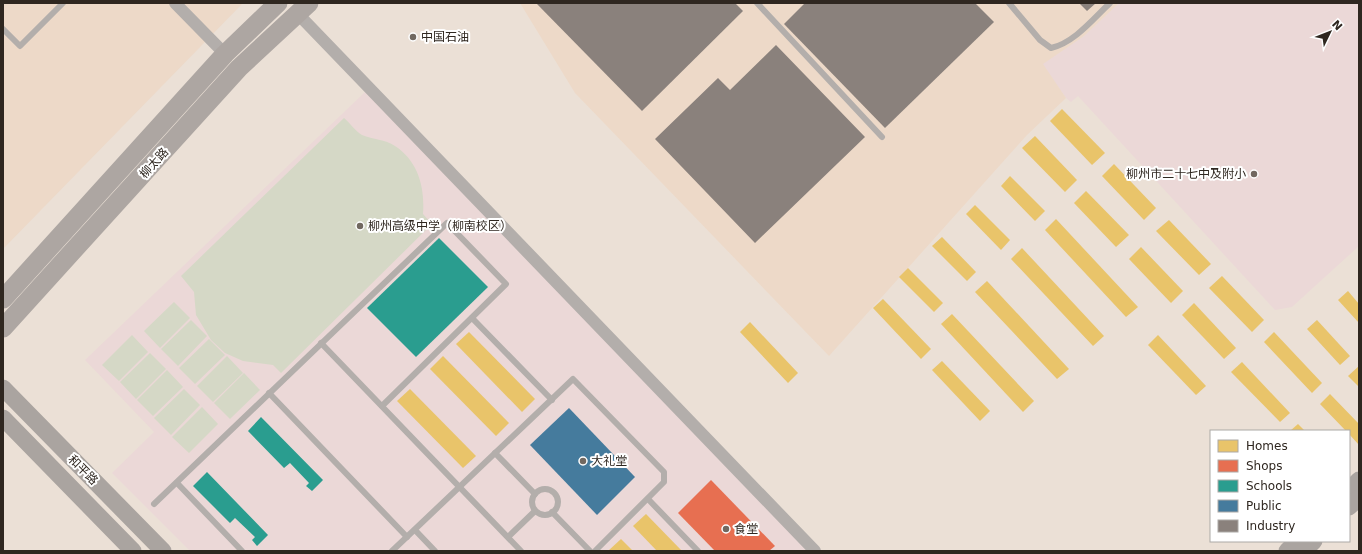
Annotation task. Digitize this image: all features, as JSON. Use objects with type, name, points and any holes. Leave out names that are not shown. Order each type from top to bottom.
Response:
[{"type":"main road","name":"柳太路","points":[[3,299],[225,54],[278,3]]},
{"type":"main road","name":"柳太路","points":[[3,328],[239,68],[304,8]]},
{"type":"main road","name":"和平路","points":[[3,388],[163,551]]},
{"type":"main road","name":"和平路","points":[[3,418],[133,551]]},
{"type":"main road","points":[[1350,489],[1359,480]]},
{"type":"main road","points":[[1350,506],[1359,498]]},
{"type":"main road","points":[[1287,551],[1296,542]]},
{"type":"main road","points":[[1304,551],[1313,542]]},
{"type":"street","points":[[176,3],[225,54]]},
{"type":"street","points":[[304,8],[815,551]]},
{"type":"lane","points":[[3,29],[20,46],[63,3]]},
{"type":"lane","points":[[757,3],[882,138]]},
{"type":"lane","points":[[1009,3],[1040,40],[1051,48],[1061,46],[1084,28],[1110,3]]},
{"type":"lane","points":[[154,504],[447,223],[506,284],[382,406]]},
{"type":"lane","points":[[472,318],[552,400]]},
{"type":"lane","points":[[322,343],[521,551]]},
{"type":"lane","points":[[392,551],[573,379],[664,472],[664,482],[595,551]]},
{"type":"lane","points":[[269,393],[407,537]]},
{"type":"lane","points":[[495,453],[535,494]]},
{"type":"lane","points":[[177,483],[242,551]]},
{"type":"lane","points":[[543,489],[551,491],[554,494],[557,505],[552,512],[545,515],[535,511],[532,501],[535,494],[543,489]]},
{"type":"lane","points":[[648,499],[698,551]]},
{"type":"lane","points":[[508,537],[535,511]]},
{"type":"lane","points":[[552,512],[590,551]]},
{"type":"lane","points":[[415,530],[435,551]]},
{"type":"shaded area","points":[[3,3],[243,3],[3,249]]},
{"type":"shaded area","points":[[520,3],[1119,3],[1084,36],[1043,64],[1066,98],[1027,135],[829,356],[575,93]]},
{"type":"shaded area","name":"柳州市二十七中及附小","points":[[1119,3],[1359,3],[1359,246],[1292,307],[1275,310],[1078,96],[1071,102],[1066,98],[1042,64],[1084,36]]},
{"type":"shaded area","name":"柳州高级中学（柳南校区）","points":[[365,92],[809,551],[190,551],[112,473],[154,432],[85,360]]},
{"type":"green space","points":[[344,118],[360,134],[395,146],[409,159],[421,185],[423,194],[423,214],[432,224],[281,373],[273,365],[243,361],[225,353],[211,340],[196,315],[194,292],[181,276]]},
{"type":"green space","points":[[174,302],[190,318],[160,348],[144,331]]},
{"type":"green space","points":[[191,320],[207,336],[178,366],[161,349]]},
{"type":"green space","points":[[132,335],[148,352],[119,381],[102,365]]},
{"type":"green space","points":[[209,339],[225,355],[195,384],[179,368]]},
{"type":"green space","points":[[150,353],[166,369],[136,399],[120,382]]},
{"type":"green space","points":[[227,356],[243,373],[213,402],[197,386]]},
{"type":"green space","points":[[167,370],[183,387],[153,416],[137,400]]},
{"type":"green space","points":[[244,373],[260,390],[230,419],[214,403]]},
{"type":"green space","points":[[184,389],[200,405],[171,435],[154,418]]},
{"type":"green space","points":[[202,407],[218,424],[189,453],[172,437]]},
{"type":"building: Homes","points":[[1062,109],[1105,153],[1092,165],[1050,121]]},
{"type":"building: Homes","points":[[1035,136],[1077,180],[1065,192],[1022,148]]},
{"type":"building: Homes","points":[[1114,164],[1156,208],[1144,220],[1102,176]]},
{"type":"building: Homes","points":[[1010,176],[1045,211],[1035,221],[1001,186]]},
{"type":"building: Homes","points":[[1086,191],[1129,235],[1116,247],[1074,203]]},
{"type":"building: Homes","points":[[975,205],[1010,240],[1001,250],[966,214]]},
{"type":"building: Homes","points":[[1056,219],[1138,307],[1126,317],[1045,230]]},
{"type":"building: Homes","points":[[1169,220],[1211,264],[1199,275],[1156,231]]},
{"type":"building: Homes","points":[[942,237],[976,272],[967,281],[932,246]]},
{"type":"building: Homes","points":[[1141,247],[1183,291],[1171,303],[1129,259]]},
{"type":"building: Homes","points":[[1022,248],[1104,336],[1093,346],[1011,259]]},
{"type":"building: Homes","points":[[908,268],[943,303],[934,312],[899,277]]},
{"type":"building: Homes","points":[[1222,276],[1264,320],[1252,332],[1209,288]]},
{"type":"building: Homes","points":[[987,281],[1069,369],[1057,379],[975,292]]},
{"type":"building: Homes","points":[[1348,291],[1359,304],[1359,323],[1338,300]]},
{"type":"building: Homes","points":[[883,299],[931,349],[921,359],[873,308]]},
{"type":"building: Homes","points":[[1194,303],[1236,348],[1224,359],[1182,315]]},
{"type":"building: Homes","points":[[952,314],[1034,401],[1023,412],[941,324]]},
{"type":"building: Homes","points":[[1317,320],[1350,356],[1340,365],[1307,329]]},
{"type":"building: Homes","points":[[750,322],[798,373],[788,383],[740,332]]},
{"type":"building: Homes","points":[[469,332],[535,399],[522,412],[456,344]]},
{"type":"building: Homes","points":[[1274,332],[1322,383],[1312,393],[1264,342]]},
{"type":"building: Homes","points":[[1158,335],[1206,386],[1196,395],[1148,345]]},
{"type":"building: Homes","points":[[443,356],[509,423],[496,436],[430,369]]},
{"type":"building: Homes","points":[[942,361],[990,411],[980,421],[932,370]]},
{"type":"building: Homes","points":[[1242,362],[1290,413],[1280,422],[1231,372]]},
{"type":"building: Homes","points":[[1359,366],[1359,387],[1348,376]]},
{"type":"building: Homes","points":[[410,389],[476,456],[463,468],[397,401]]},
{"type":"building: Homes","points":[[1330,394],[1359,424],[1359,445],[1350,435],[1350,430],[1345,430],[1320,404]]},
{"type":"building: Homes","points":[[1298,424],[1304,430],[1291,430]]},
{"type":"building: Homes","points":[[646,514],[682,551],[657,551],[633,526]]},
{"type":"building: Homes","points":[[621,539],[633,551],[608,551]]},
{"type":"building: Shops","name":"食堂","points":[[711,480],[775,546],[769,551],[715,551],[678,513]]},
{"type":"building: Schools","points":[[439,238],[488,287],[416,357],[367,308]]},
{"type":"building: Schools","points":[[261,417],[323,480],[312,491],[306,486],[309,483],[290,463],[284,468],[248,431]]},
{"type":"building: Schools","points":[[207,472],[268,535],[257,546],[252,540],[255,537],[235,518],[230,523],[193,486]]},
{"type":"building: Public","name":"大礼堂","points":[[569,408],[635,477],[597,515],[530,445]]},
{"type":"building: Industry","points":[[536,3],[735,3],[743,11],[642,111]]},
{"type":"building: Industry","points":[[805,3],[975,3],[994,22],[885,128],[784,24]]},
{"type":"building: Industry","points":[[1079,3],[1096,3],[1087,11]]},
{"type":"building: Industry","points":[[776,45],[865,137],[755,243],[655,139],[718,78],[730,90]]},
{"type":"place","name":"中国石油","points":[[413,37]]},
{"type":"place","name":"柳州市二十七中及附小","points":[[1254,174]]},
{"type":"place","name":"柳州高级中学（柳南校区）","points":[[360,226]]},
{"type":"place","name":"大礼堂","points":[[583,461]]},
{"type":"place","name":"食堂","points":[[726,529]]}]
